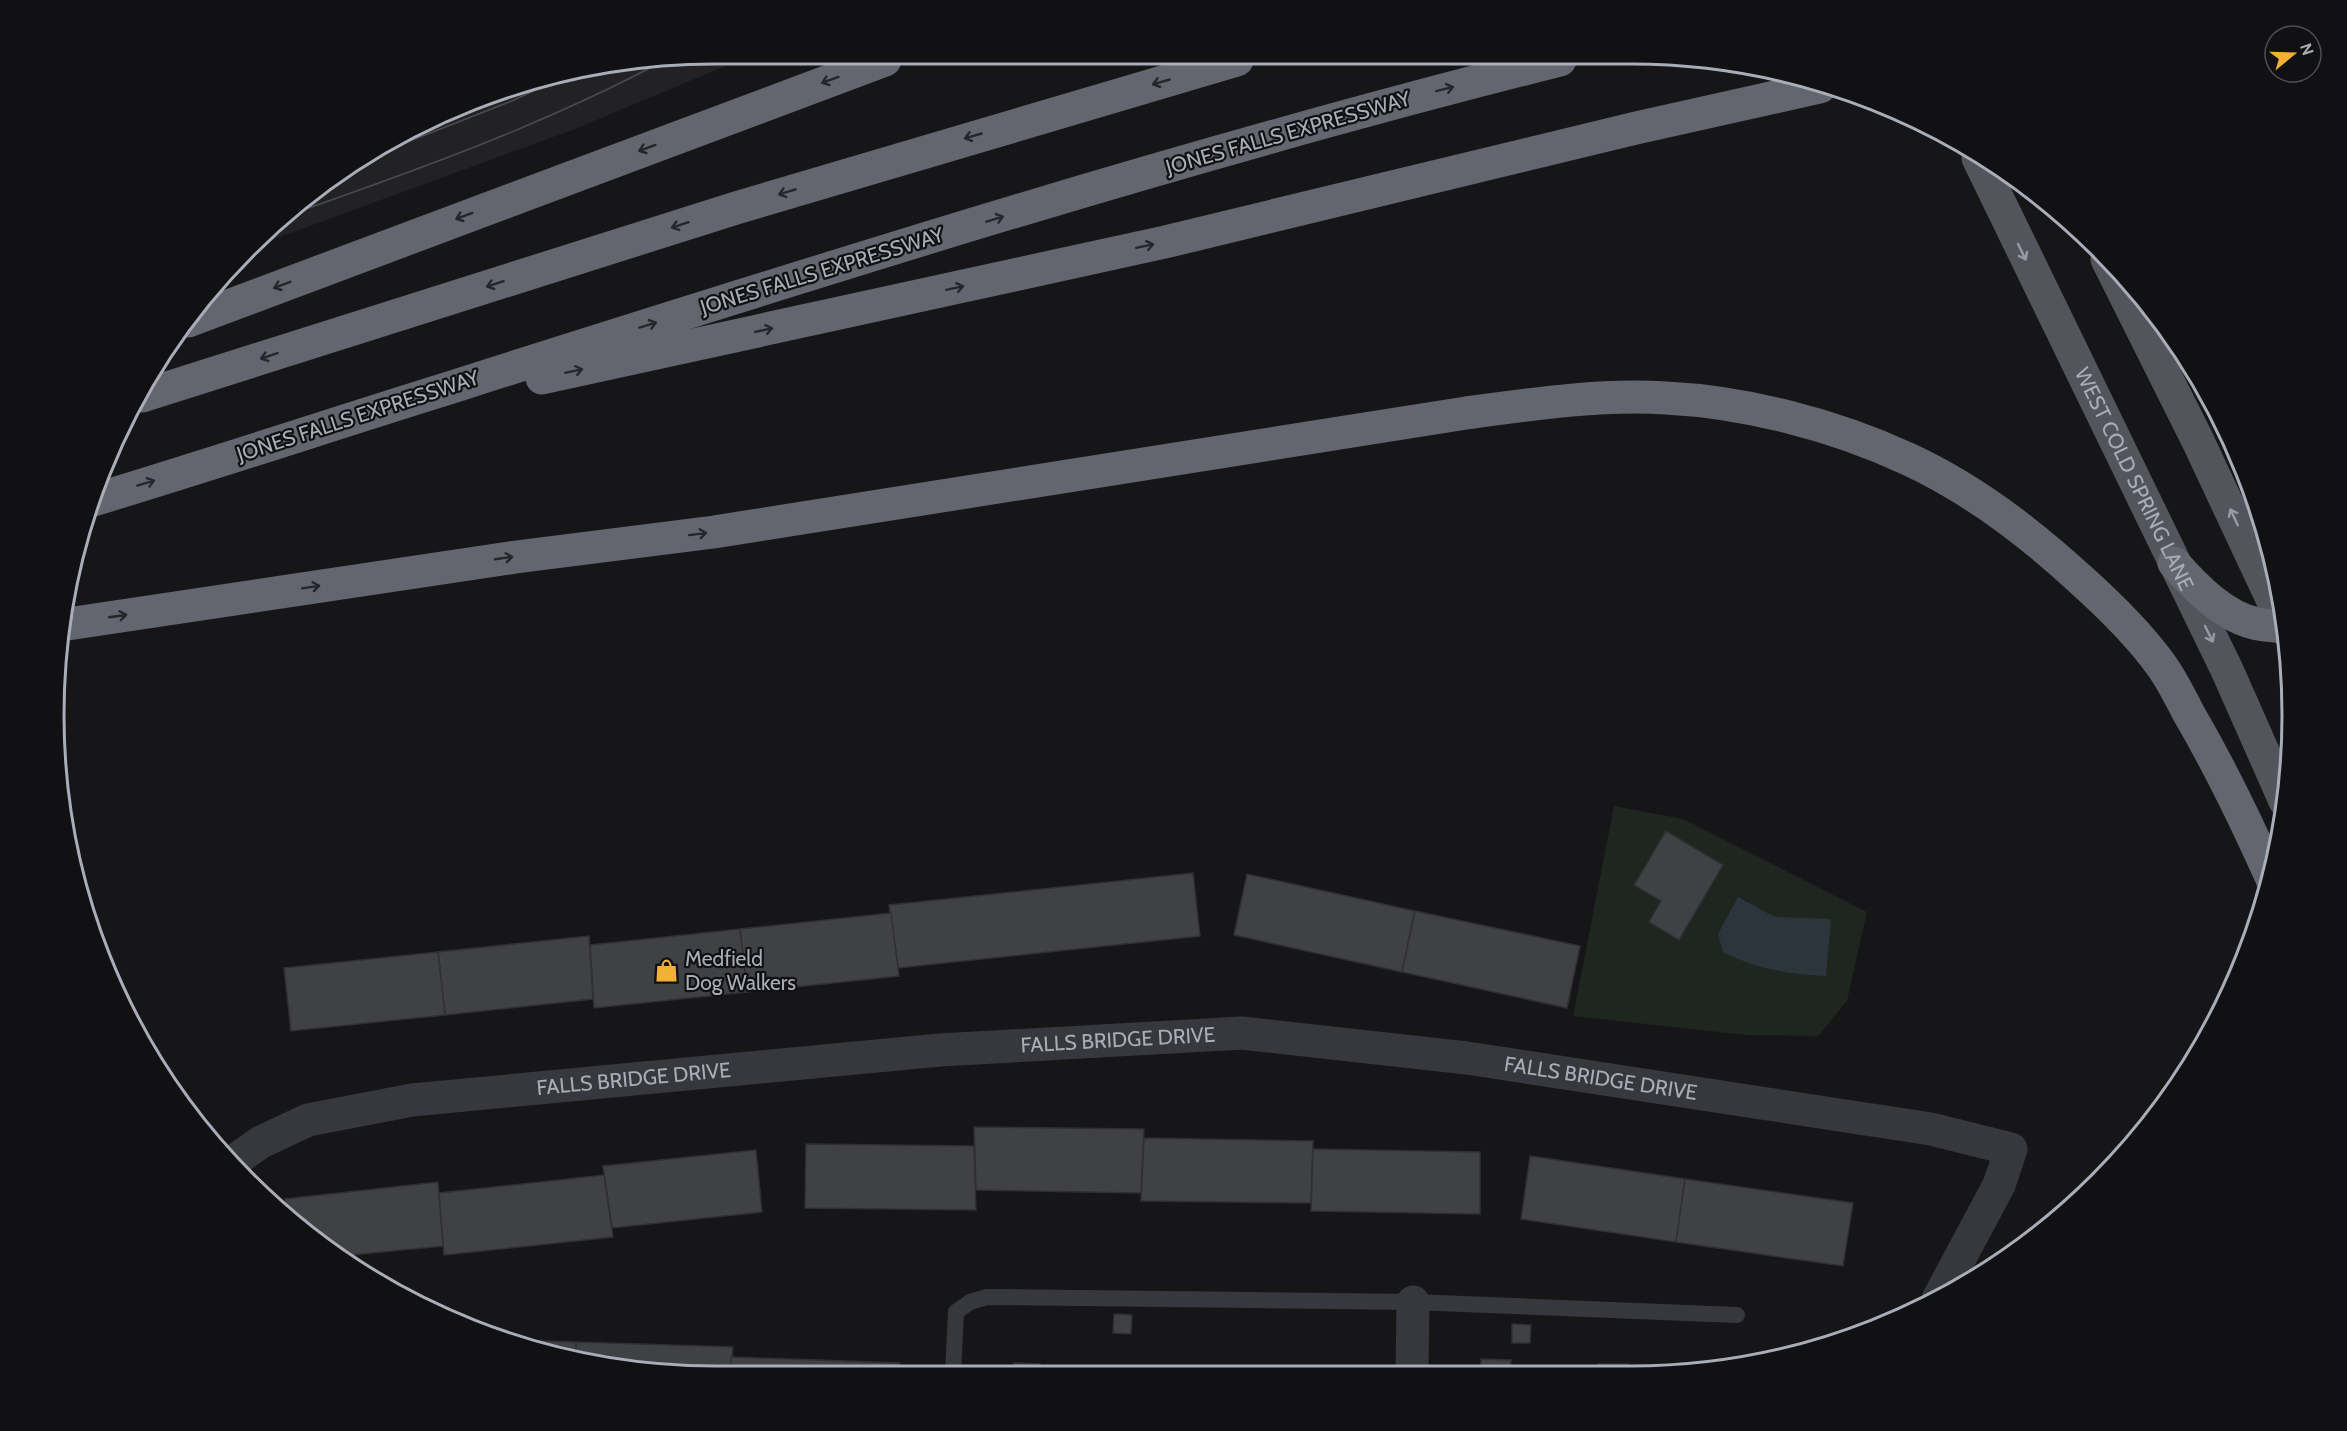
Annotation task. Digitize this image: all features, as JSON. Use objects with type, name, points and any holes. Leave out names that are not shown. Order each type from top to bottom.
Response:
[{"type":"highway","points":[[201,316],[874,64]]},
{"type":"highway","points":[[150,393],[736,208],[1223,64]]},
{"type":"highway","name":"JONES FALLS EXPRESSWAY","points":[[102,497],[760,290],[1175,165],[1432,92],[1544,64]]},
{"type":"highway","points":[[332,424],[1165,242],[1625,131],[1809,90]]},
{"type":"highway","points":[[71,623],[516,557],[714,532],[1466,413],[1574,399],[1665,398],[1742,406],[1829,429],[1908,459],[1972,495],[2045,547],[2105,601],[2162,666],[2204,739],[2265,864]]},
{"type":"highway","points":[[2174,563],[2189,580],[2229,613],[2257,624],[2276,627]]},
{"type":"main road","name":"WEST COLD SPRING LANE","points":[[1983,168],[2227,670],[2278,788]]},
{"type":"main road","points":[[2120,285],[2271,595]]},
{"type":"street","name":"FALLS BRIDGE DRIVE","points":[[238,1158],[261,1142],[308,1120],[412,1100],[940,1050],[1242,1033],[1467,1058],[1931,1129],[2011,1149],[1999,1185],[1945,1285]]},
{"type":"street","points":[[1412,1366],[1413,1302]]},
{"type":"lane","points":[[953,1366],[956,1312],[970,1302],[987,1297],[1413,1302],[1737,1315]]},
{"type":"shaded area","points":[[730,64],[575,129],[271,240],[319,199],[354,174],[390,152],[466,114],[506,99],[588,77],[673,66]]},
{"type":"shaded area","points":[[1614,806],[1683,819],[1867,912],[1847,1001],[1818,1036],[1746,1035],[1573,1016]]},
{"type":"shaded area","points":[[1738,897],[1775,917],[1831,919],[1826,976],[1773,970],[1748,963],[1723,952],[1718,934]]},
{"type":"building","points":[[1666,831],[1723,865],[1679,940],[1649,922],[1661,901],[1634,885]]},
{"type":"building","points":[[1193,873],[1200,936],[898,968],[889,905]]},
{"type":"building","points":[[1247,874],[1415,911],[1402,972],[1234,935]]},
{"type":"building","points":[[1415,911],[1580,946],[1567,1008],[1402,972]]},
{"type":"building","points":[[891,913],[899,976],[747,992],[740,929]]},
{"type":"building","points":[[740,929],[747,992],[594,1008],[590,945]]},
{"type":"building","points":[[589,936],[593,999],[445,1015],[438,952]]},
{"type":"building","points":[[438,952],[445,1015],[291,1031],[284,968]]},
{"type":"building","points":[[974,1127],[1144,1129],[1141,1193],[976,1190]]},
{"type":"building","points":[[1144,1138],[1313,1141],[1311,1203],[1141,1201]]},
{"type":"building","points":[[806,1144],[974,1146],[976,1210],[805,1208]]},
{"type":"building","points":[[1313,1149],[1480,1152],[1480,1214],[1311,1211]]},
{"type":"building","points":[[756,1150],[762,1212],[612,1228],[603,1166]]},
{"type":"building","points":[[1530,1156],[1685,1179],[1676,1242],[1521,1219]]},
{"type":"building","points":[[604,1175],[613,1237],[444,1255],[439,1193]]},
{"type":"building","points":[[1685,1179],[1853,1203],[1843,1266],[1676,1242]]},
{"type":"building","points":[[438,1182],[443,1246],[351,1255],[286,1205],[285,1199]]},
{"type":"building","points":[[1114,1314],[1132,1315],[1131,1334],[1113,1333]]},
{"type":"building","points":[[1512,1324],[1531,1325],[1530,1343],[1512,1343]]},
{"type":"building","points":[[536,1341],[576,1342],[576,1351]]},
{"type":"building","points":[[576,1342],[733,1347],[731,1366],[673,1365],[631,1361],[576,1351]]},
{"type":"building","points":[[731,1357],[900,1363],[900,1366],[730,1366]]},
{"type":"building","points":[[1481,1359],[1511,1360],[1511,1366],[1481,1366]]},
{"type":"building","points":[[1014,1363],[1040,1364],[1040,1366],[1014,1366]]},
{"type":"building","points":[[1598,1364],[1628,1364],[1628,1366],[1598,1366]]},
{"type":"tram line","points":[[307,208],[477,146],[572,106],[649,68]]},
{"type":"tram line","points":[[414,139],[533,91]]},
{"type":"place","name":"Medfield Dog Walkers","points":[[667,971]]}]
